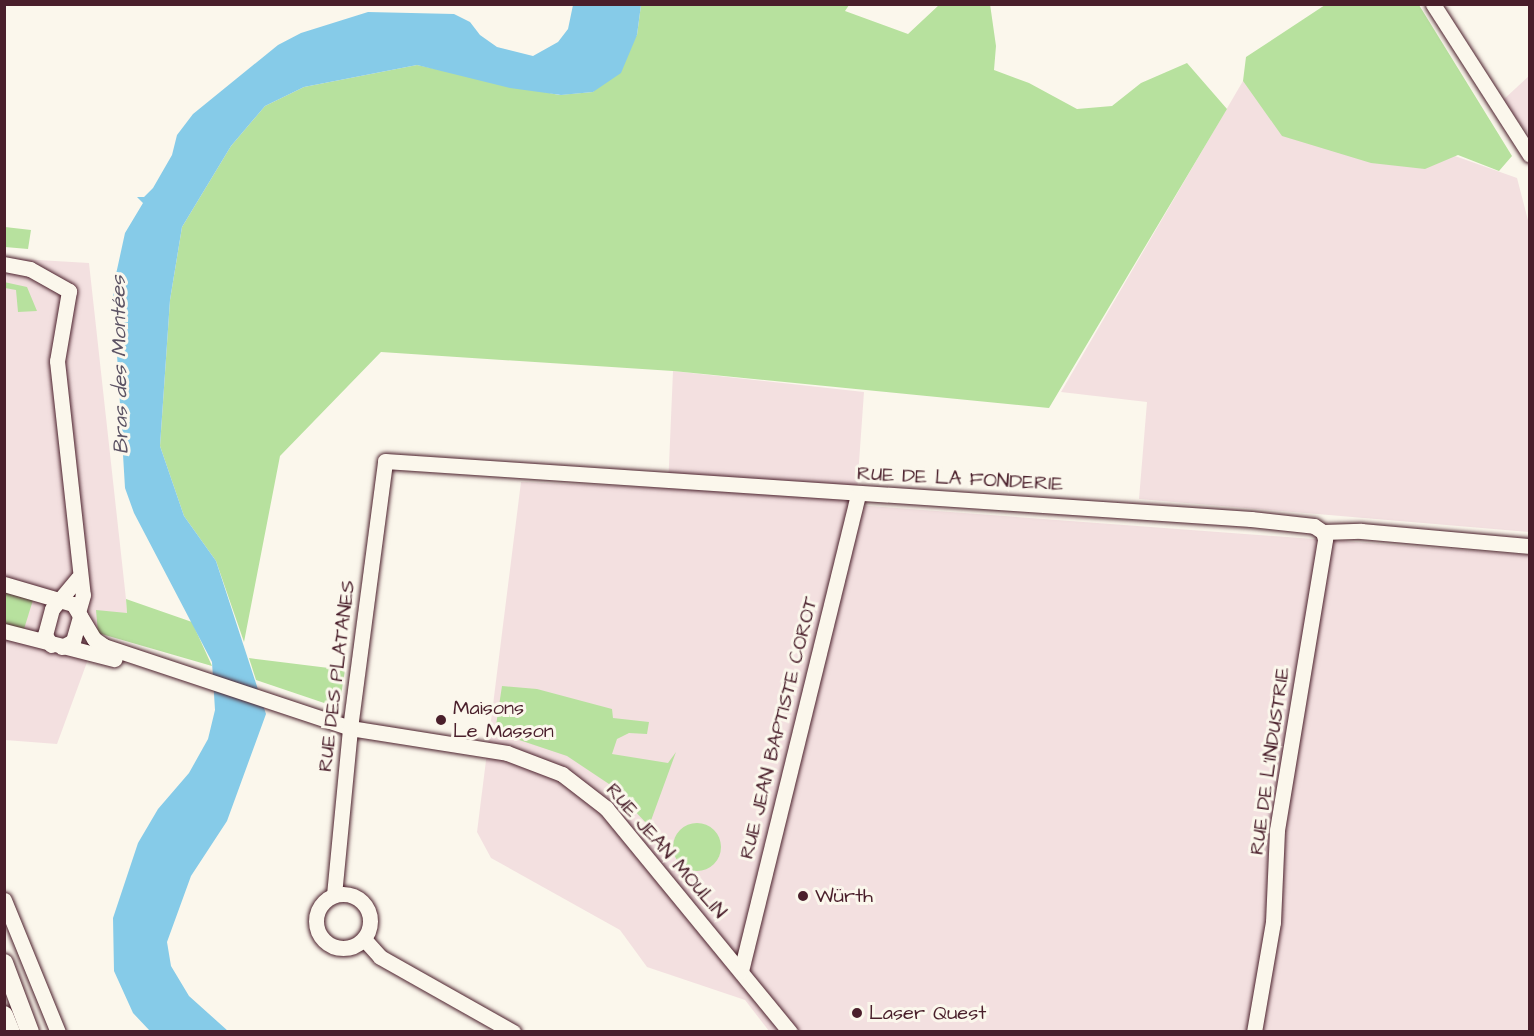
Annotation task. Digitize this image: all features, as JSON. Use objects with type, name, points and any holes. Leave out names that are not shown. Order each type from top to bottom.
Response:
[{"type":"main road","points":[[4,963],[30,1032]]},
{"type":"main road","points":[[4,1015],[11,1032]]},
{"type":"street","points":[[1433,4],[1530,155]]},
{"type":"street","points":[[4,264],[30,269],[69,291],[57,361],[78,578],[82,595],[73,641],[57,646]]},
{"type":"street","name":"RUE DE LA FONDERIE","points":[[385,461],[858,495],[973,499],[1251,519],[1314,526],[1323,532],[1361,531],[1530,546]]},
{"type":"street","name":"RUE DES PLATANES","points":[[364,939],[354,946],[333,946],[318,932],[318,911],[334,895],[350,728],[385,461]]},
{"type":"street","name":"RUE JEAN BAPTISTE COROT","points":[[741,971],[858,495]]},
{"type":"street","name":"RUE DE L'INDUSTRIE","points":[[1254,1032],[1273,922],[1277,830],[1325,539],[1323,532]]},
{"type":"street","points":[[57,646],[46,629],[57,599],[78,578]]},
{"type":"street","points":[[4,584],[57,599],[79,613],[94,639],[104,646],[204,681]]},
{"type":"street","points":[[4,631],[204,681]]},
{"type":"street","name":"RUE JEAN MOULIN","points":[[204,681],[266,699],[350,728],[507,753],[577,784],[606,808],[790,1032]]},
{"type":"street","points":[[334,895],[353,895],[368,910],[369,931],[364,939],[380,957],[513,1032]]},
{"type":"street","points":[[4,900],[58,1032]]},
{"type":"shaded area","points":[[1529,76],[1529,135],[1503,100]]},
{"type":"shaded area","points":[[1243,81],[1517,178],[1530,228],[1529,532],[1139,499],[1147,402],[1061,392]]},
{"type":"shaded area","points":[[4,258],[89,263],[126,599],[127,613],[101,624],[57,744],[5,740]]},
{"type":"shaded area","points":[[673,371],[864,392],[856,505],[1529,555],[1529,1031],[769,1031],[745,1000],[647,967],[620,930],[491,858],[477,832],[521,482],[668,488]]},
{"type":"green space","points":[[990,4],[996,46],[994,70],[1029,83],[1077,109],[1112,106],[1141,83],[1187,63],[1227,109],[1049,408],[673,371],[381,352],[280,456],[244,642],[216,561],[184,516],[160,446],[170,300],[182,227],[231,146],[265,106],[304,87],[417,65],[559,95],[593,92],[637,35],[641,5],[849,5],[845,11],[908,34],[939,5]]},
{"type":"green space","points":[[1325,5],[1419,5],[1512,156],[1499,171],[1458,155],[1425,169],[1371,163],[1282,136],[1243,81],[1246,57]]},
{"type":"green space","points":[[5,227],[31,230],[28,249],[5,247]]},
{"type":"green space","points":[[4,282],[27,287],[37,311],[18,312],[16,290],[5,288]]},
{"type":"green space","points":[[4,592],[33,600],[24,629],[5,624]]},
{"type":"green space","points":[[126,599],[192,622],[212,666],[98,633],[96,610],[127,613]]},
{"type":"green space","points":[[249,658],[345,670],[339,708],[256,680]]},
{"type":"green space","points":[[502,686],[537,689],[612,709],[613,718],[649,722],[647,734],[629,733],[617,739],[612,754],[668,763],[676,752],[649,826],[609,784],[567,756],[495,732]]},
{"type":"green space","points":[[697,823],[714,830],[721,847],[714,864],[697,871],[680,864],[673,847],[680,830]]},
{"type":"water","name":"Bras des Montées","points":[[573,5],[641,5],[637,35],[621,73],[593,92],[561,95],[510,88],[417,65],[304,87],[265,106],[231,146],[182,227],[170,300],[160,446],[184,516],[216,561],[266,714],[227,821],[191,876],[167,942],[171,966],[189,996],[228,1031],[150,1031],[133,1013],[114,971],[113,918],[138,843],[158,809],[189,773],[208,739],[215,710],[212,662],[134,513],[125,488],[113,288],[125,233],[143,203],[137,197],[144,197],[153,188],[172,155],[177,135],[193,114],[278,45],[301,33],[368,12],[454,14],[470,22],[480,35],[497,47],[533,56],[558,42],[568,29]]},
{"type":"place","name":"Maisons Le Masson","points":[[441,720]]},
{"type":"place","name":"Würth","points":[[803,896]]},
{"type":"place","name":"Laser Quest","points":[[857,1013]]}]
